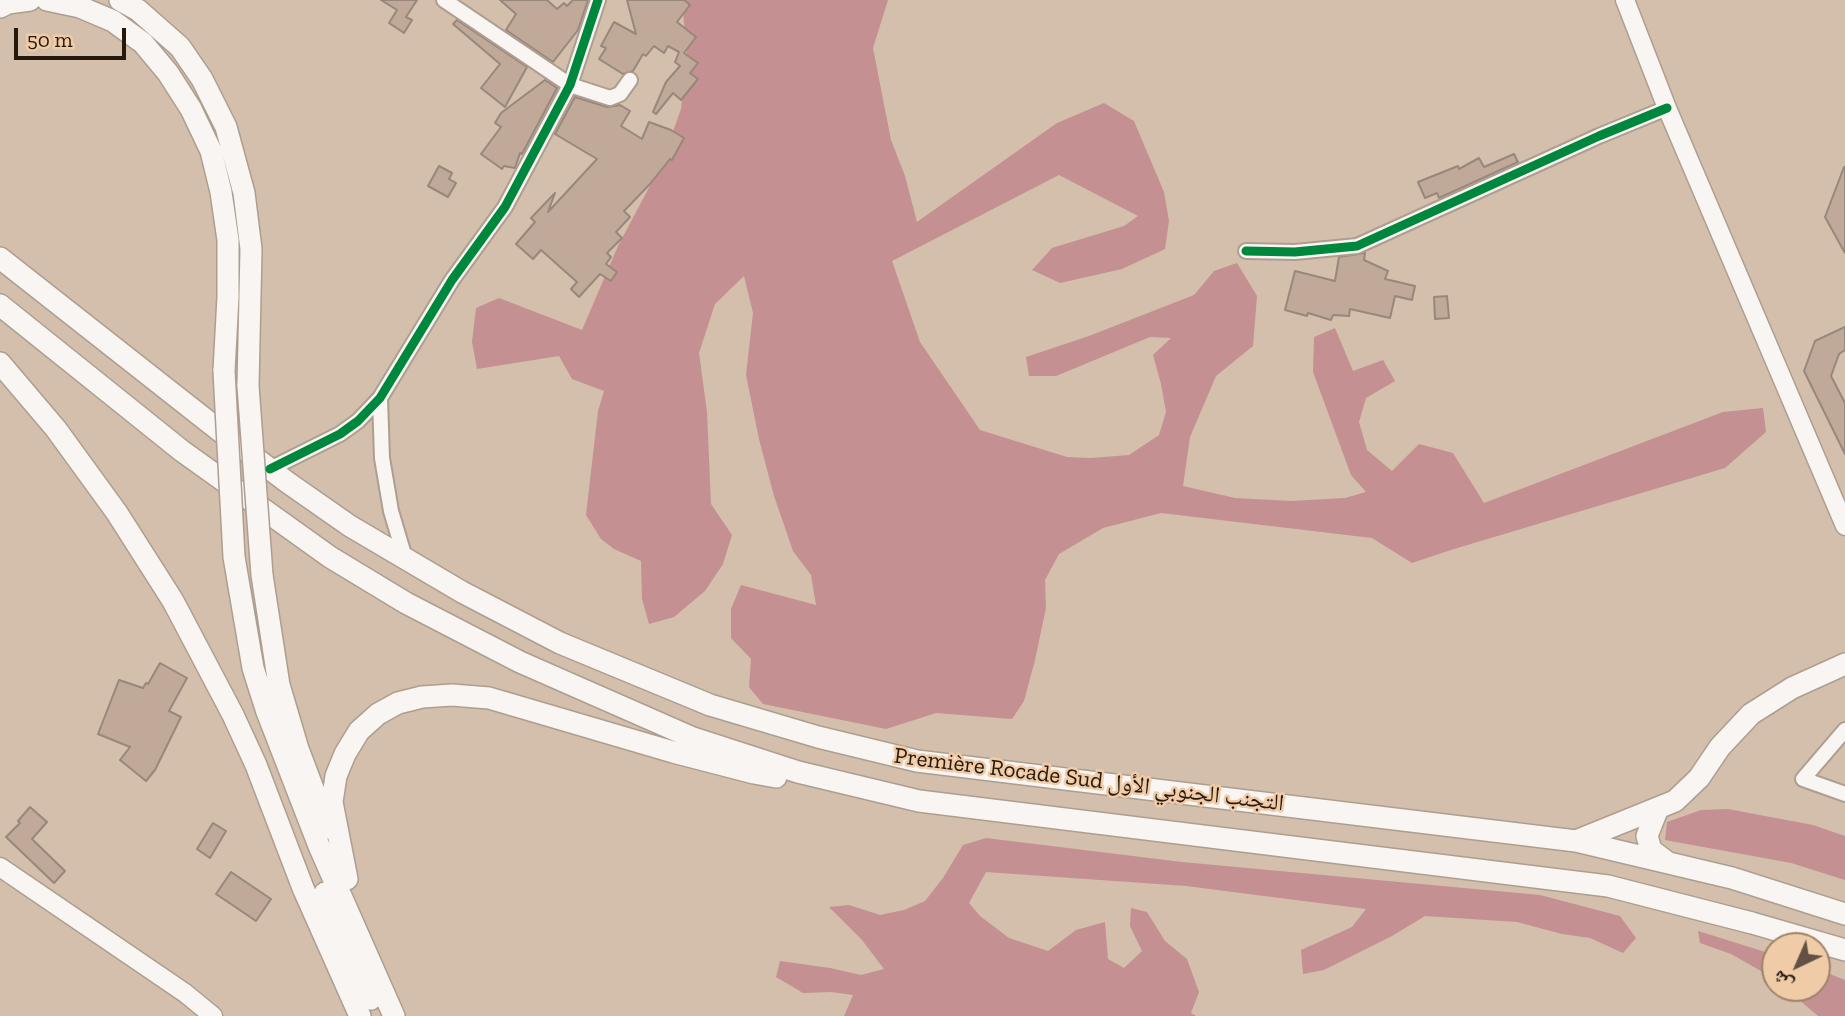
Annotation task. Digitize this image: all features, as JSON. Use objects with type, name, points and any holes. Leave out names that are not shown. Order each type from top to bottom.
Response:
[{"type":"highway","points":[[0,6],[30,0]]},
{"type":"highway","points":[[47,0],[80,7],[113,21],[143,43],[168,73],[191,108],[211,151],[221,192],[228,240],[225,371],[234,556],[253,668],[264,720],[314,864],[342,936],[380,1016]]},
{"type":"highway","points":[[120,0],[138,10],[180,47],[202,79],[226,127],[244,193],[251,248],[248,386],[262,575],[279,685],[298,749],[347,879],[386,971],[409,1016]]},
{"type":"highway","points":[[0,242],[174,396]]},
{"type":"highway","name":"Première Rocade Sud التجنب الجنوبي الأول","points":[[0,258],[174,396],[350,526],[462,592],[560,643],[710,705],[818,737],[916,761],[1576,841],[1732,878],[1845,914]]},
{"type":"highway","name":"Première Rocade Sud التجنب الجنوبي الأول","points":[[0,305],[182,452],[330,557],[406,603],[520,662],[693,738],[798,772],[884,795],[1608,886],[1845,950]]},
{"type":"highway","points":[[0,363],[56,429],[117,513],[173,601],[260,755],[314,864]]},
{"type":"highway","points":[[173,601],[239,727],[303,888],[358,1014]]},
{"type":"highway","points":[[1576,841],[1675,801],[1699,778],[1720,747],[1751,714],[1792,688],[1845,664]]},
{"type":"highway","points":[[253,668],[267,712],[319,846],[394,1016]]},
{"type":"highway","points":[[347,879],[332,802],[336,776],[345,754],[359,731],[388,709],[422,696],[489,698],[754,773],[884,795]]},
{"type":"highway","points":[[1658,808],[1647,836],[1651,850],[1668,863]]},
{"type":"main road","points":[[1625,0],[1667,108],[1845,526]]},
{"type":"main road","points":[[2,873],[185,993],[213,1016]]},
{"type":"main road","points":[[185,993],[211,1005],[226,1016]]},
{"type":"street","points":[[444,0],[570,85],[610,98],[620,94],[630,80]]},
{"type":"street","points":[[270,469],[340,434],[358,421],[380,398],[452,280],[505,207],[570,85],[598,0]]},
{"type":"street","points":[[1246,251],[1295,252],[1357,246],[1667,108]]},
{"type":"street","points":[[380,398],[382,458],[391,512],[405,558]]},
{"type":"street","points":[[1845,730],[1802,779],[1845,793]]},
{"type":"shaded area","points":[[682,0],[888,0],[873,48],[891,140],[905,176],[917,222],[1057,123],[1104,103],[1134,121],[1164,192],[1169,221],[1165,249],[1122,269],[1060,283],[1032,270],[1052,248],[1124,226],[1138,216],[1059,175],[892,261],[920,342],[980,430],[1067,457],[1129,455],[1159,435],[1166,412],[1153,355],[1171,338],[1150,337],[1056,376],[1029,376],[1026,357],[1089,336],[1194,295],[1214,271],[1237,263],[1257,296],[1253,346],[1216,376],[1190,437],[1183,486],[1235,498],[1291,501],[1345,498],[1366,492],[1351,475],[1313,372],[1314,337],[1335,328],[1353,371],[1383,360],[1395,381],[1366,398],[1359,422],[1367,450],[1392,471],[1419,444],[1453,453],[1484,503],[1723,412],[1763,408],[1766,432],[1725,468],[1412,563],[1372,538],[1161,513],[1103,528],[1059,554],[1045,580],[1046,608],[1035,660],[1024,701],[1012,719],[936,713],[886,729],[763,704],[749,687],[751,659],[731,638],[731,609],[741,585],[816,605],[811,575],[793,551],[774,496],[759,439],[746,375],[753,313],[744,276],[715,304],[699,353],[707,412],[711,504],[732,535],[723,564],[705,591],[674,617],[649,624],[642,599],[641,561],[614,549],[601,539],[586,515],[598,411],[604,391],[572,379],[559,356],[477,369],[472,342],[476,308],[499,298],[582,330],[618,246],[661,165],[681,109],[687,57]]},
{"type":"shaded area","points":[[1728,809],[1813,825],[1845,836],[1845,880],[1791,863],[1665,840],[1667,822],[1701,810]]},
{"type":"shaded area","points":[[986,838],[1182,862],[1540,895],[1620,916],[1636,938],[1623,953],[1590,938],[1517,922],[1425,916],[1324,970],[1303,974],[1301,950],[1352,927],[1366,909],[1186,886],[986,872],[969,903],[980,916],[1009,938],[1048,951],[1076,930],[1105,922],[1108,959],[1124,968],[1142,951],[1130,926],[1131,908],[1147,912],[1165,941],[1187,959],[1199,992],[1191,1013],[1196,1016],[844,1016],[853,995],[831,992],[803,993],[776,977],[780,961],[861,975],[884,969],[862,940],[829,907],[849,905],[880,915],[904,910],[925,901],[963,845]]},
{"type":"shaded area","points":[[1698,931],[1761,951],[1761,971],[1731,954],[1700,943]]},
{"type":"shaded area","points":[[1831,974],[1845,980],[1845,1016],[1818,1016],[1802,1002],[1831,1002]]},
{"type":"building","points":[[381,0],[417,0],[406,17],[412,20],[404,33],[389,23],[397,10]]},
{"type":"building","points":[[500,0],[547,0],[557,9],[564,3],[567,6],[573,0],[588,0],[578,30],[553,62],[506,30],[516,14]]},
{"type":"building","points":[[627,0],[684,0],[690,5],[677,22],[696,37],[684,53],[698,63],[690,73],[698,79],[681,100],[673,93],[656,114],[653,112],[666,82],[680,66],[675,62],[679,52],[668,46],[664,53],[654,46],[646,56],[643,54],[633,71],[623,74],[599,59],[606,48],[601,46],[614,22],[636,34]]},
{"type":"building","points":[[457,20],[527,67],[505,107],[481,88],[500,64],[453,24]]},
{"type":"building","points":[[545,80],[557,88],[522,154],[520,153],[515,168],[504,166],[502,169],[481,154],[501,127],[495,123],[501,113]]},
{"type":"building","points":[[575,97],[607,107],[620,105],[630,111],[621,126],[642,139],[649,122],[684,138],[672,160],[670,159],[624,211],[630,217],[616,232],[622,238],[607,253],[611,257],[606,264],[617,272],[611,281],[600,274],[579,297],[571,289],[577,282],[541,250],[533,259],[516,244],[535,222],[531,218],[555,193],[548,212],[597,159],[555,134]]},
{"type":"building","points":[[1514,154],[1518,162],[1439,198],[1437,193],[1425,198],[1418,182],[1458,166],[1459,169],[1479,158],[1484,167]]},
{"type":"building","points":[[439,166],[452,173],[449,179],[456,183],[448,197],[428,186]]},
{"type":"building","points":[[1845,167],[1845,253],[1825,217]]},
{"type":"building","points":[[1365,253],[1364,260],[1388,271],[1385,279],[1415,286],[1412,300],[1395,296],[1390,318],[1350,309],[1349,316],[1333,315],[1331,320],[1285,310],[1295,271],[1335,281],[1339,257]]},
{"type":"building","points":[[1447,296],[1449,318],[1435,319],[1434,297]]},
{"type":"building","points":[[1845,327],[1845,350],[1839,354],[1831,376],[1845,403],[1845,454],[1804,371],[1815,341]]},
{"type":"building","points":[[160,663],[187,678],[169,711],[181,717],[155,770],[146,781],[120,760],[130,747],[98,734],[119,680],[143,688]]},
{"type":"building","points":[[30,807],[47,822],[32,839],[65,871],[54,883],[6,837],[20,823],[18,821]]},
{"type":"building","points":[[213,823],[226,831],[210,858],[197,849]]},
{"type":"building","points":[[231,872],[271,899],[256,921],[216,894]]},
{"type":"cycle path","points":[[270,469],[340,434],[358,421],[380,398],[452,280],[505,207],[570,85],[598,0]]},
{"type":"cycle path","points":[[1246,251],[1295,252],[1357,246],[1667,108]]}]
